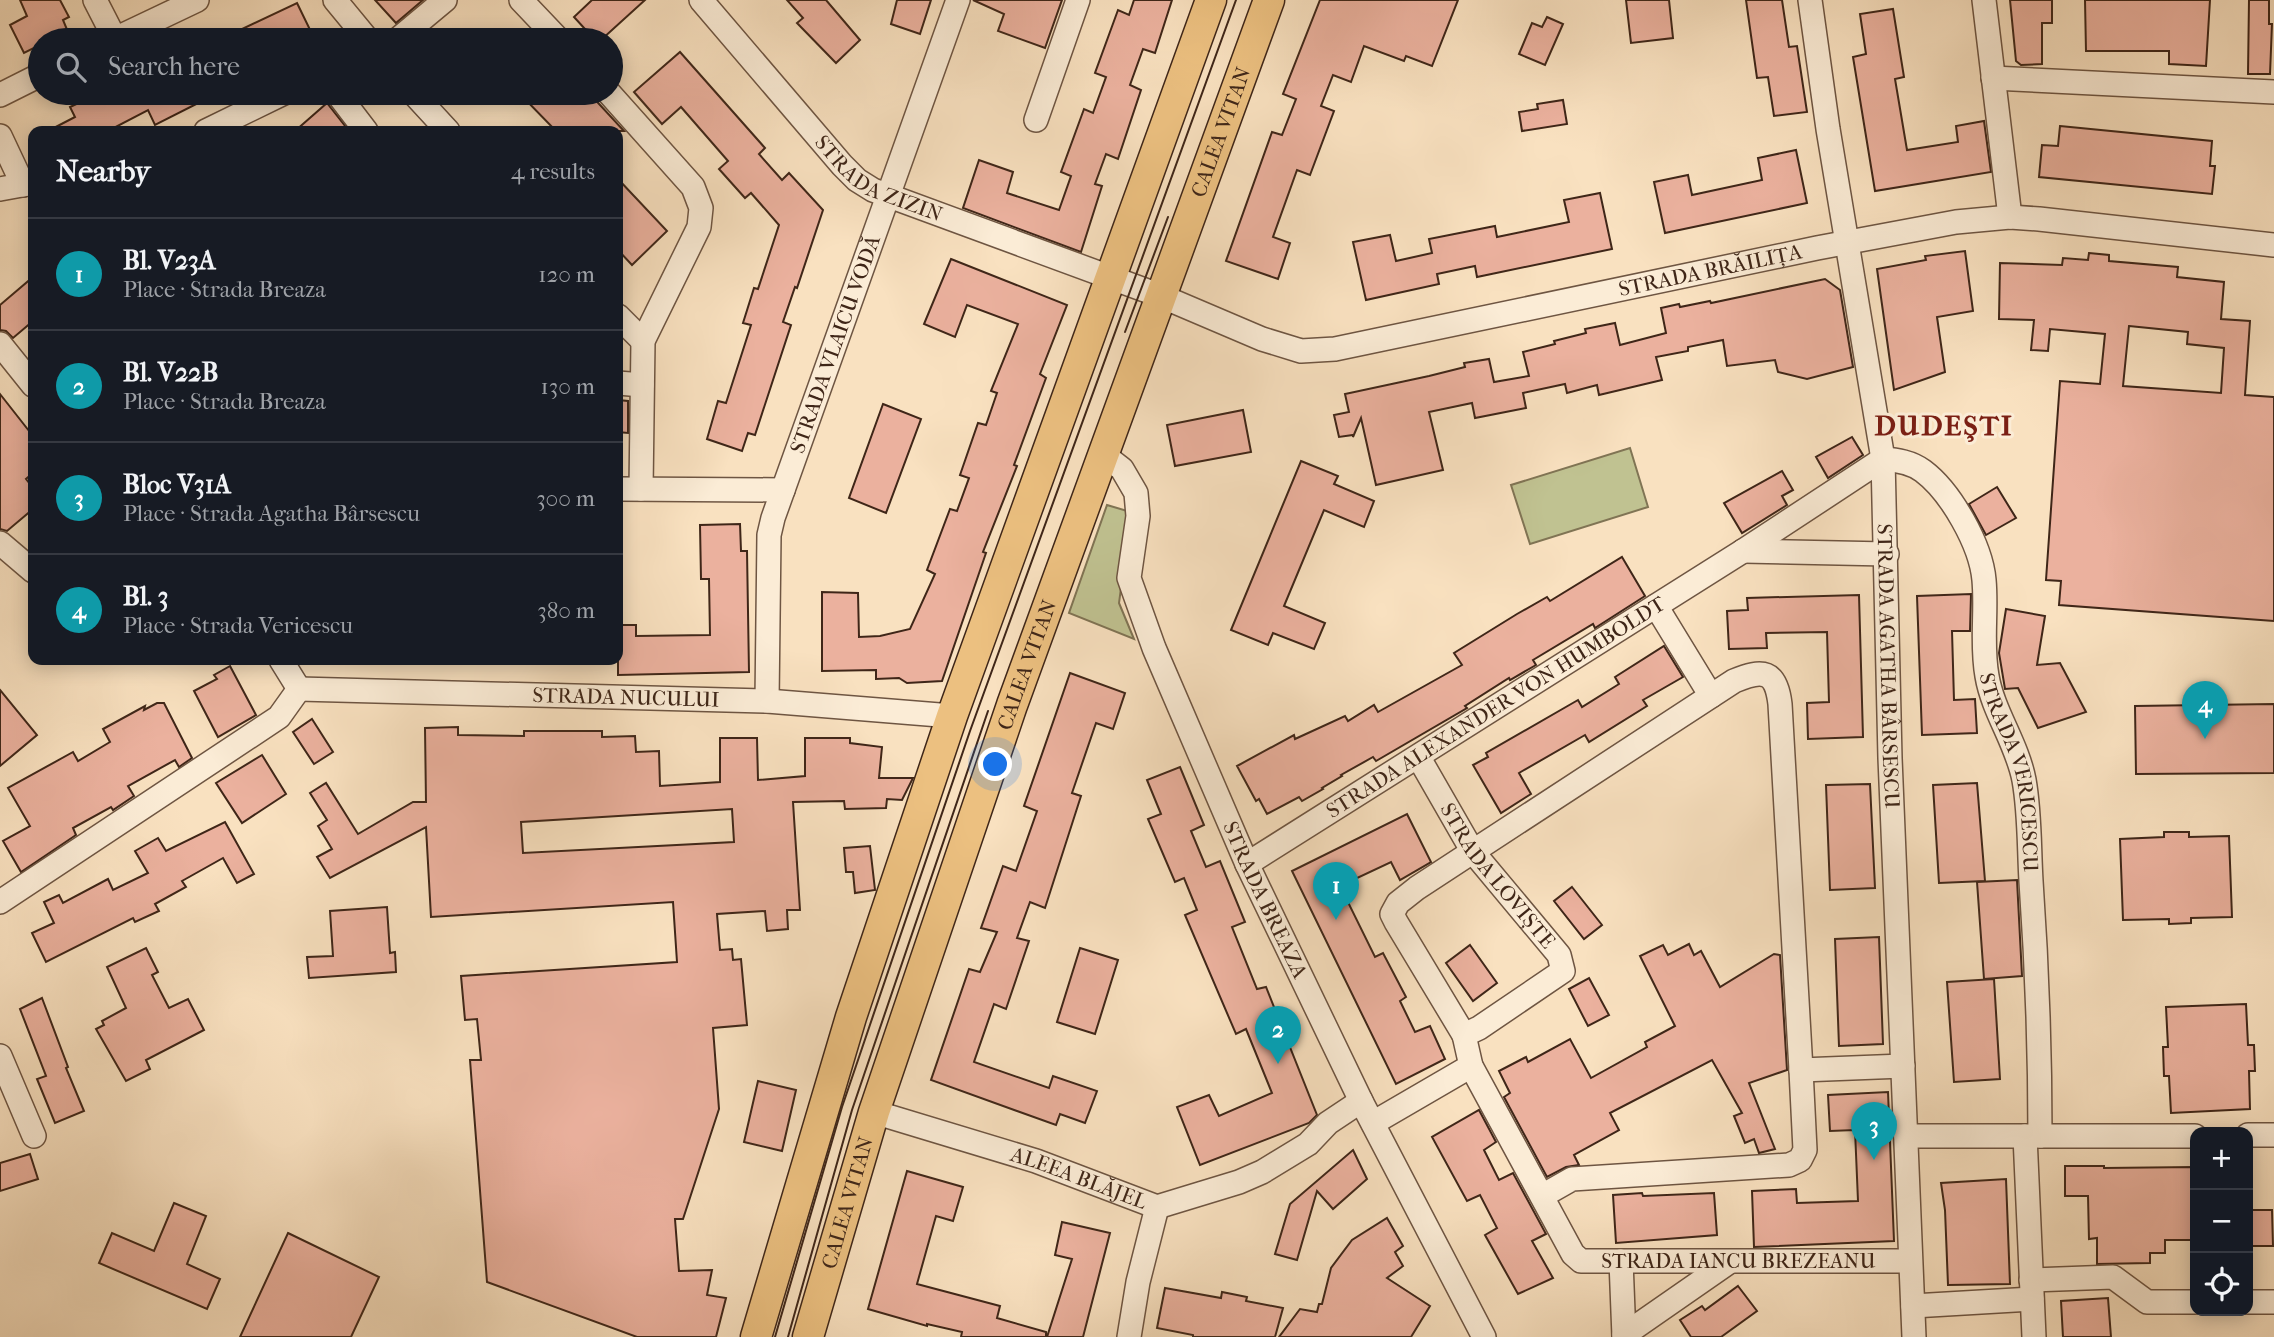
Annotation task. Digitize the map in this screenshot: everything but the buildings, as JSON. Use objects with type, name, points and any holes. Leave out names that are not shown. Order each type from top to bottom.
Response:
[{"type":"main road","points":[[756,1337],[851,1017],[952,716],[1211,0]]},
{"type":"main road","name":"CALEA VITAN","points":[[808,1337],[874,1112],[1013,705],[1269,0]]},
{"type":"street","points":[[95,0],[108,28]]},
{"type":"street","points":[[139,28],[197,0]]},
{"type":"street","points":[[335,0],[358,28]]},
{"type":"street","points":[[411,28],[445,0]]},
{"type":"street","points":[[521,0],[548,28]]},
{"type":"street","name":"STRADA ZIZIN","points":[[701,0],[857,180],[890,197],[1161,296]]},
{"type":"street","name":"STRADA VLAICU VODĂ","points":[[767,701],[769,536],[958,0]]},
{"type":"street","points":[[1036,120],[1078,0]]},
{"type":"street","name":"STRADA AGATHA BÂRSESCU","points":[[1810,0],[1846,242],[1883,459],[1890,758],[1914,1337]]},
{"type":"street","points":[[1984,0],[2010,217]]},
{"type":"street","points":[[1993,78],[2274,92]]},
{"type":"street","points":[[0,94],[28,81]]},
{"type":"street","points":[[216,126],[259,105]]},
{"type":"street","points":[[346,105],[362,126]]},
{"type":"street","points":[[424,105],[443,126]]},
{"type":"street","points":[[619,105],[693,187],[701,208],[699,226],[643,341],[642,489]]},
{"type":"street","points":[[0,136],[28,184],[0,189]]},
{"type":"street","name":"STRADA BRĂILIȚA","points":[[1161,296],[1262,339],[1301,351],[1318,352],[1846,242],[1956,222],[2010,217],[2274,245]]},
{"type":"street","points":[[623,321],[643,341]]},
{"type":"street","points":[[0,344],[28,379]]},
{"type":"street","points":[[623,383],[642,385]]},
{"type":"street","name":"STRADA BREAZA","points":[[1104,455],[1122,469],[1136,493],[1138,516],[1129,578],[1154,648],[1247,864],[1361,1101],[1484,1337]]},
{"type":"street","name":"STRADA ALEXANDER VON HUMBOLDT","points":[[1247,864],[1419,758],[1883,459]]},
{"type":"street","name":"STRADA VERICESCU","points":[[1883,459],[1905,462],[1936,482],[1959,515],[1980,559],[1984,578],[1984,653],[1987,677],[2012,738],[2025,783],[2039,1010],[2033,1136],[2032,1289],[2035,1337]]},
{"type":"street","points":[[623,489],[783,490]]},
{"type":"street","points":[[0,544],[28,567]]},
{"type":"street","points":[[1743,551],[1886,554]]},
{"type":"street","points":[[1656,606],[1711,696]]},
{"type":"street","points":[[0,902],[279,717],[299,689],[284,665]]},
{"type":"street","points":[[1373,1123],[1471,1066],[1464,1035],[1392,914],[1398,903],[1734,681],[1749,675],[1765,674],[1773,678],[1778,686],[1805,1150],[1800,1160],[1789,1164],[1572,1179],[1542,1196]]},
{"type":"street","name":"STRADA NUCULUI","points":[[299,689],[767,701],[952,716]]},
{"type":"street","name":"STRADA LOVIȘTE","points":[[1419,758],[1474,852],[1559,956],[1563,971],[1479,1028],[1464,1035]]},
{"type":"street","points":[[0,1056],[34,1136]]},
{"type":"street","name":"STRADA IANCU BREZEANU","points":[[1471,1066],[1573,1254],[1581,1261],[1910,1261]]},
{"type":"street","points":[[1801,1070],[1903,1066]]},
{"type":"street","points":[[1157,1207],[1239,1182],[1262,1172],[1308,1144],[1328,1123],[1361,1101]]},
{"type":"street","name":"ALEEA BLĂJEL","points":[[874,1112],[1023,1157],[1157,1207],[1138,1282],[1129,1337]]},
{"type":"street","points":[[2253,1135],[2274,1135]]},
{"type":"street","points":[[1906,1136],[2190,1136]]},
{"type":"street","points":[[1621,1261],[1624,1336]]},
{"type":"street","points":[[1624,1336],[1729,1262]]},
{"type":"street","points":[[1913,1306],[2113,1277],[2147,1302],[2190,1302]]},
{"type":"street","points":[[2253,1302],[2274,1302]]},
{"type":"green space","points":[[1630,448],[1648,507],[1530,544],[1511,485]]},
{"type":"green space","points":[[1107,505],[1134,513],[1129,527],[1119,603],[1134,639],[1069,613]]},
{"type":"tram line","points":[[775,1337],[842,1107],[970,731],[1236,0]]},
{"type":"tram line","points":[[1125,332],[1168,217]]},
{"type":"tram line","points":[[788,1337],[852,1110],[988,711]]},
{"type":"place","name":"Bl. 3","points":[[2205,739]]},
{"type":"place","name":"Bl. V23A","points":[[1336,920]]},
{"type":"place","name":"Bl. V22B","points":[[1278,1064]]},
{"type":"place","name":"Bloc V31A","points":[[1874,1160]]},
{"type":"district","name":"DUDEŞTI","points":[[1944,425]]}]
